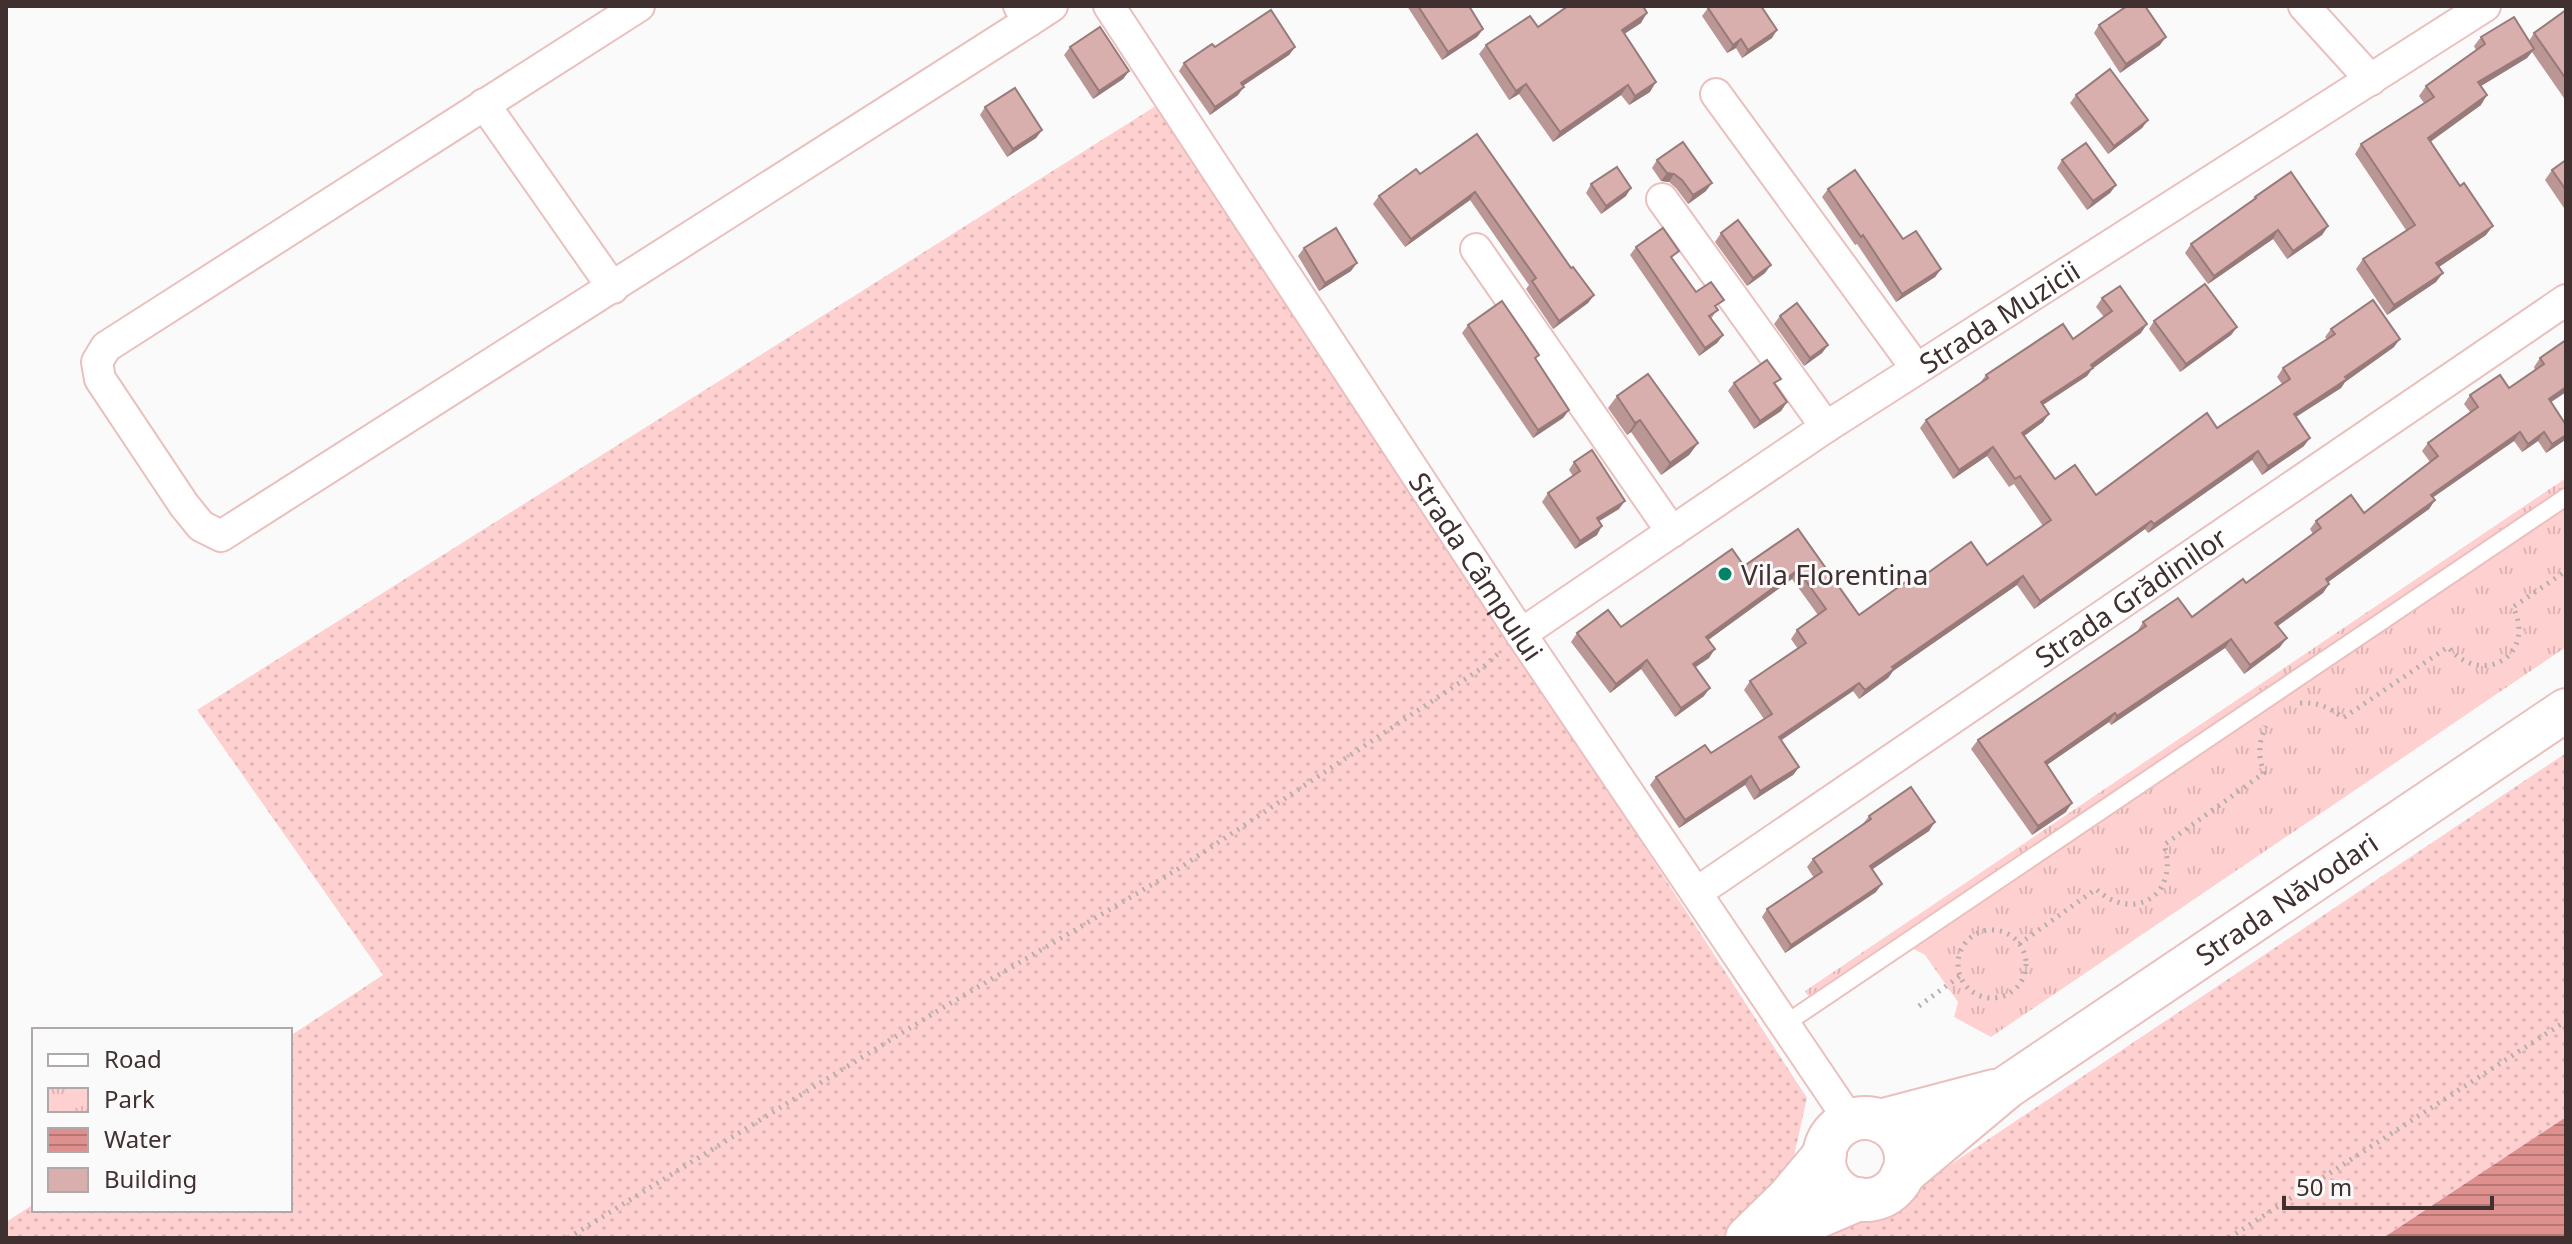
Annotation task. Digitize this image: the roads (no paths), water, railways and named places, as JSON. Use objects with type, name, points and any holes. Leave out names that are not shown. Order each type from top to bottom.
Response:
[{"type":"main road","name":"Strada Năvodari","points":[[1902,1175],[2007,1087],[2566,710]]},
{"type":"main road","name":"Strada Năvodari","points":[[1865,1121],[2007,1087]]},
{"type":"main road","points":[[1865,1121],[1891,1127],[1905,1149],[1906,1162],[1895,1186],[1885,1195],[1872,1199],[1846,1195],[1836,1187],[1828,1176],[1825,1154],[1828,1140],[1835,1131],[1865,1121]]},
{"type":"main road","points":[[1747,1238],[1788,1198],[1825,1154]]},
{"type":"main road","points":[[1768,1238],[1859,1199]]},
{"type":"street","points":[[639,6],[106,347],[97,362],[100,379],[201,526],[221,536],[613,288],[1033,11]]},
{"type":"street","name":"Strada Câmpului","points":[[1109,6],[1521,634],[1696,893],[1785,1024],[1865,1121]]},
{"type":"street","points":[[2304,6],[2371,80]]},
{"type":"street","name":"Strada Muzicii","points":[[1521,634],[1916,368],[2485,6]]},
{"type":"street","points":[[1716,94],[1916,368]]},
{"type":"street","points":[[484,104],[613,288]]},
{"type":"street","points":[[1662,199],[1826,427]]},
{"type":"street","points":[[1476,249],[1672,532]]},
{"type":"street","name":"Strada Grădinilor","points":[[1696,893],[2566,300]]},
{"type":"lane","points":[[1785,1024],[2566,497]]},
{"type":"water","points":[[2566,1117],[2566,1238],[2383,1238]]},
{"type":"place","name":"Vila Florentina","points":[[1725,574]]}]
